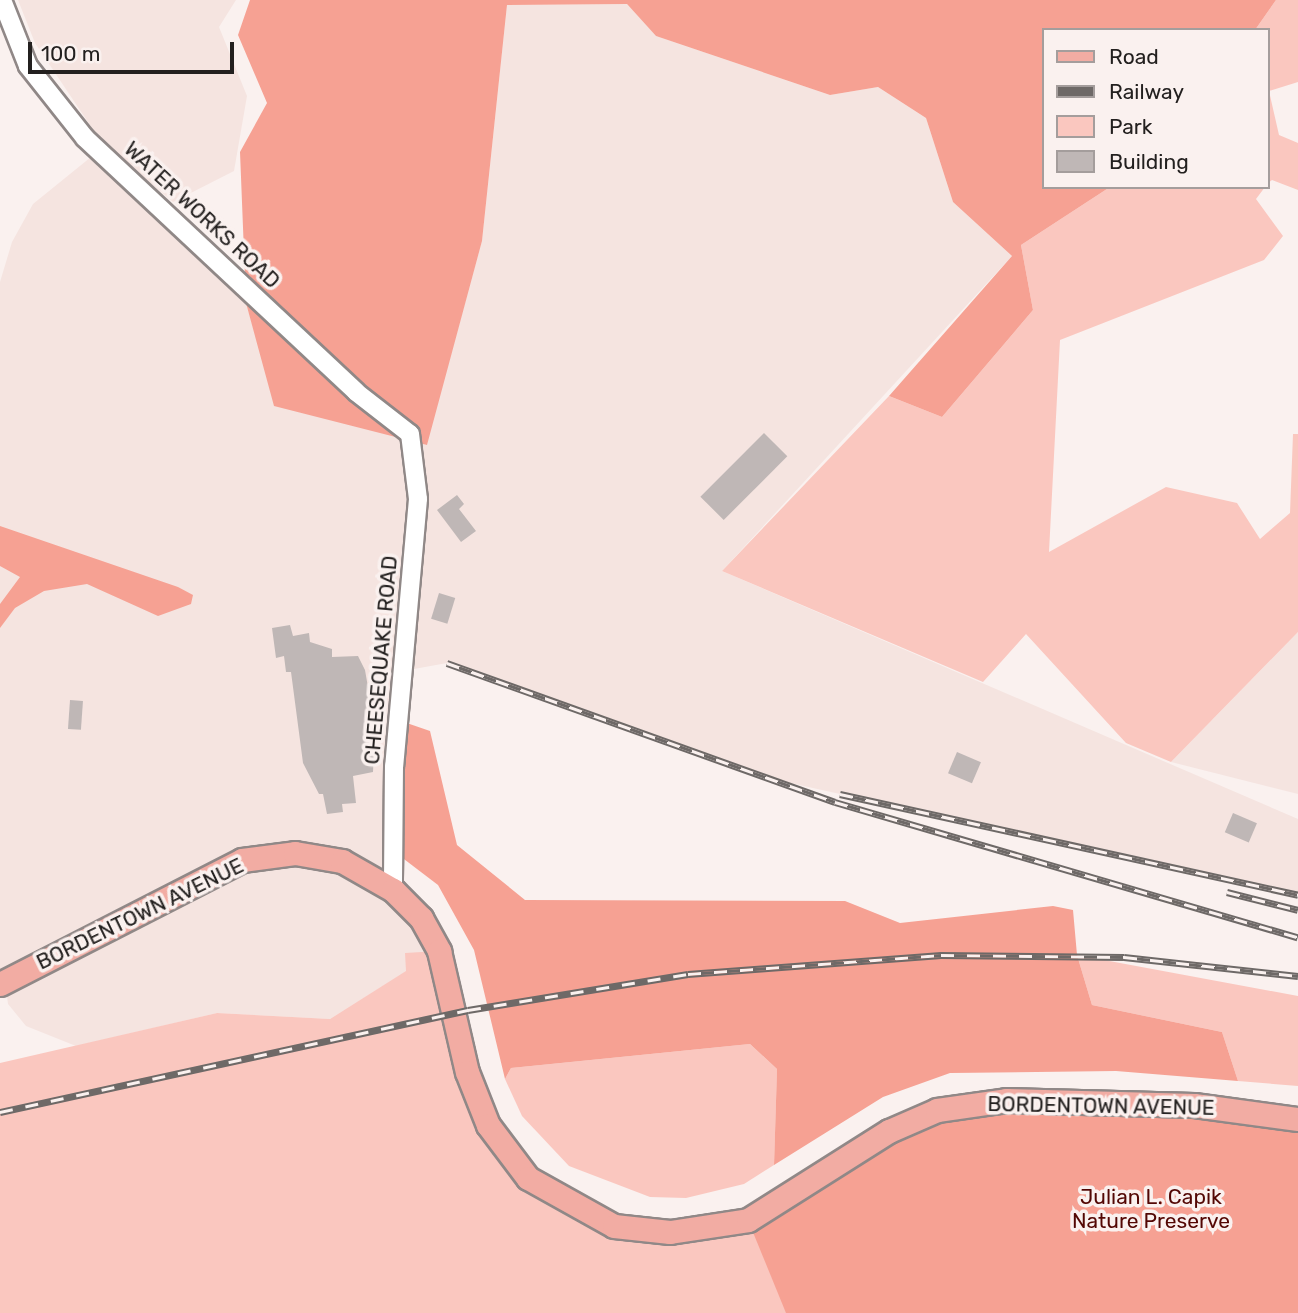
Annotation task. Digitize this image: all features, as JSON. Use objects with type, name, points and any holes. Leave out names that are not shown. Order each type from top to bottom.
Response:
[{"type":"main road","name":"BORDENTOWN AVENUE","points":[[0,984],[216,871],[269,854],[342,861],[393,890],[421,918],[439,951],[467,1072],[488,1125],[528,1178],[614,1226],[670,1232],[748,1220],[888,1131],[936,1110],[1006,1100],[1194,1105],[1298,1119]]},
{"type":"street","name":"WATER WORKS ROAD","points":[[2,0],[28,66],[85,138],[356,392],[410,434]]},
{"type":"street","name":"CHEESEQUAKE ROAD","points":[[393,890],[394,765],[418,499],[410,434]]},
{"type":"shaded area","points":[[18,0],[236,0],[219,27],[247,96],[234,171],[173,202],[102,143],[35,43]]},
{"type":"shaded area","points":[[627,4],[656,36],[830,95],[878,87],[926,118],[953,202],[1012,256],[722,571],[1298,819],[1298,895],[763,777],[447,663],[403,671],[394,890],[439,951],[330,1019],[217,1013],[76,1046],[26,1026],[8,1004],[5,982],[0,984],[0,282],[12,242],[33,204],[91,157],[246,303],[258,344],[426,445],[482,241],[507,5]]},
{"type":"shaded area","points":[[1298,632],[1298,794],[1171,762]]},
{"type":"green space","points":[[250,0],[1276,0],[1256,28],[1042,28],[1042,189],[1107,189],[1021,245],[1033,310],[942,417],[889,396],[1012,256],[953,202],[926,118],[878,87],[830,95],[656,36],[627,4],[507,5],[482,241],[427,445],[274,406],[246,303],[240,152],[267,103],[238,35]]},
{"type":"green space","points":[[1276,0],[1298,0],[1298,82],[1270,91],[1270,28],[1256,28]]},
{"type":"green space","points":[[1270,95],[1279,135],[1298,143],[1298,190],[1270,182]]},
{"type":"green space","points":[[1107,189],[1264,189],[1256,199],[1283,236],[1264,260],[1060,340],[1049,552],[1166,487],[1237,503],[1260,539],[1290,513],[1293,434],[1298,434],[1298,632],[1171,762],[1126,743],[1026,634],[983,682],[722,571],[889,396],[942,417],[1033,310],[1021,245]]},
{"type":"green space","points":[[0,526],[178,587],[193,595],[191,604],[158,616],[87,584],[44,591],[15,608],[0,628],[0,604],[20,577],[0,566]]},
{"type":"green space","points":[[398,720],[430,731],[457,845],[525,900],[845,901],[900,923],[1053,906],[1073,910],[1077,955],[1092,1005],[1222,1032],[1238,1081],[1116,1071],[950,1073],[883,1097],[774,1165],[777,1069],[750,1044],[511,1068],[505,1079],[474,950],[438,885],[396,853]]},
{"type":"green space","points":[[439,951],[467,1072],[528,1178],[615,1226],[748,1220],[1298,1313],[0,1313],[0,1063],[217,1013],[330,1019],[406,971],[405,953]]},
{"type":"green space","points":[[1077,955],[1298,996],[1298,1086],[1238,1081],[1222,1032],[1092,1005]]},
{"type":"green space","points":[[750,1044],[777,1069],[774,1165],[744,1184],[686,1198],[650,1197],[569,1166],[522,1116],[505,1079],[511,1068]]},
{"type":"green space","name":"Julian L. Capik Nature Preserve","points":[[1006,1100],[1298,1119],[1298,1313],[786,1313],[748,1220],[889,1131]]},
{"type":"building","points":[[764,433],[787,456],[724,520],[700,497]]},
{"type":"building","points":[[457,495],[464,504],[459,509],[476,531],[461,542],[437,510]]},
{"type":"building","points":[[439,593],[455,598],[447,624],[431,619]]},
{"type":"building","points":[[290,625],[293,636],[309,633],[310,642],[332,649],[332,657],[358,656],[365,670],[375,728],[373,772],[353,776],[356,803],[342,804],[343,812],[327,814],[323,794],[319,794],[303,763],[291,672],[286,672],[284,656],[276,658],[272,628]]},
{"type":"building","points":[[70,700],[83,701],[81,730],[68,729]]},
{"type":"building","points":[[957,752],[981,762],[972,783],[948,773]]},
{"type":"building","points":[[1233,813],[1257,823],[1249,842],[1225,832]]},
{"type":"railway","points":[[447,663],[835,802],[1298,937]]},
{"type":"railway","points":[[840,794],[1298,895]]},
{"type":"railway","points":[[1227,892],[1298,910]]},
{"type":"railway","points":[[0,1112],[468,1010],[688,974],[941,955],[1124,957],[1298,976]]}]
